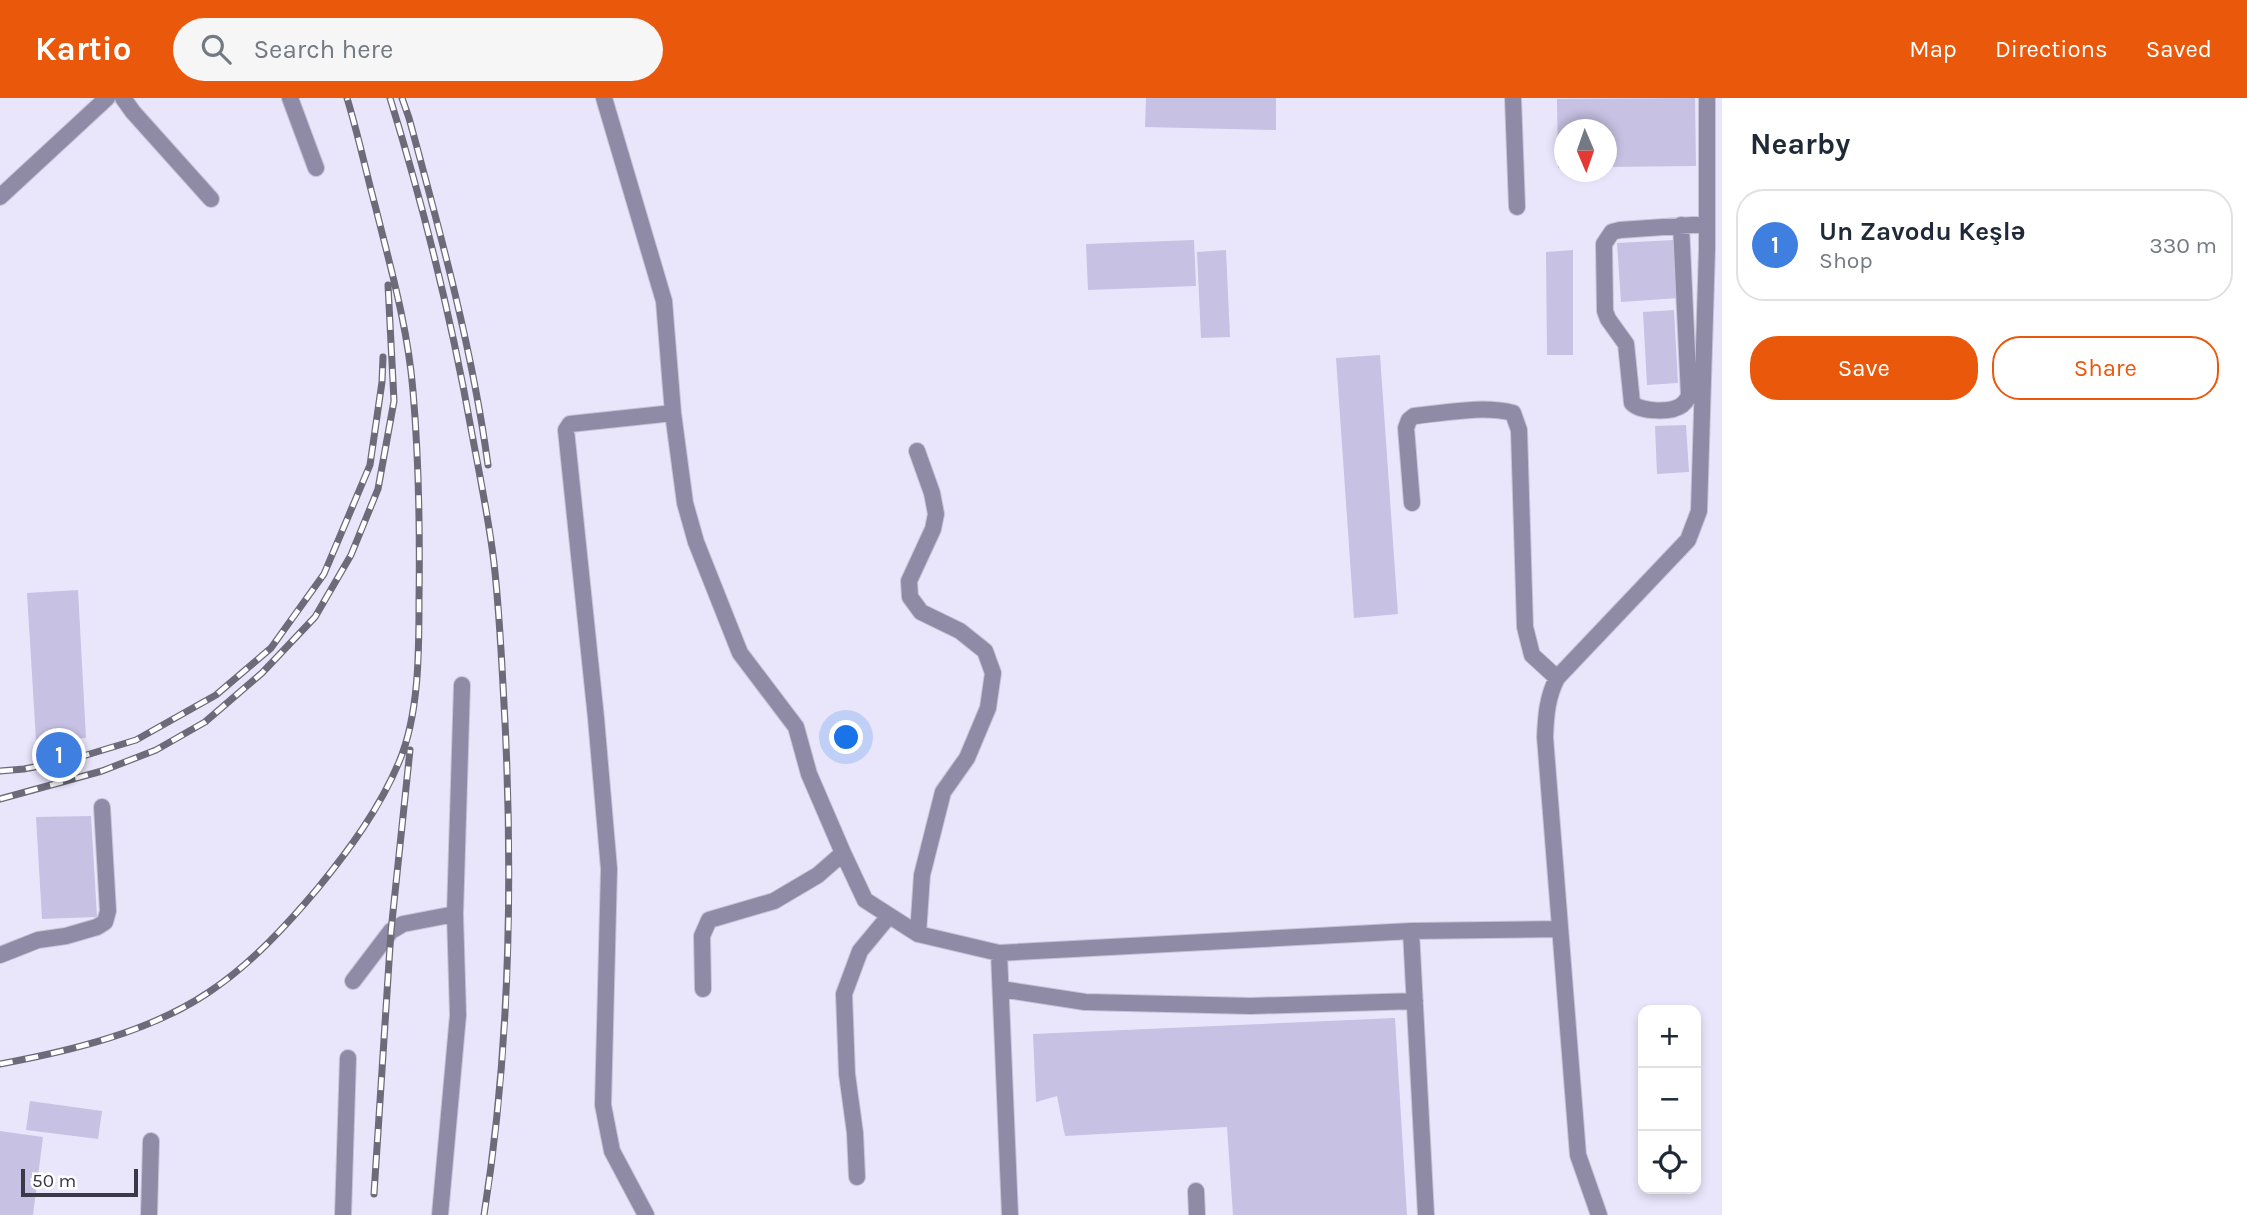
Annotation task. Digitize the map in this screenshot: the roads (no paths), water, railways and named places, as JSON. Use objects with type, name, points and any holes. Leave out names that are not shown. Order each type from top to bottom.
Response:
[{"type":"street","points":[[0,197],[107,98]]},
{"type":"street","points":[[123,98],[211,199]]},
{"type":"street","points":[[290,98],[316,168]]},
{"type":"street","points":[[604,98],[664,301],[673,413],[685,503],[696,542],[740,653],[796,727],[809,774],[865,901],[918,934],[999,953],[1411,931],[1560,929]]},
{"type":"street","points":[[1513,98],[1517,207]]},
{"type":"street","points":[[1599,1215],[1578,1155],[1545,737],[1546,709],[1557,678],[1688,540],[1695,523],[1700,495],[1707,224],[1707,98]]},
{"type":"street","points":[[1681,226],[1689,396],[1685,404],[1677,408],[1643,410],[1632,403],[1626,344],[1605,311],[1604,244],[1612,232],[1620,230],[1707,224]]},
{"type":"street","points":[[1412,503],[1406,428],[1409,420],[1414,416],[1491,410],[1513,413],[1519,430],[1525,626],[1532,655],[1557,678]]},
{"type":"street","points":[[646,1215],[612,1151],[603,1105],[609,869],[566,430],[570,424],[585,421],[673,413]]},
{"type":"street","points":[[917,451],[932,493],[936,514],[933,529],[909,582],[910,597],[921,612],[960,631],[985,651],[993,673],[988,708],[967,758],[943,792],[922,875],[918,934]]},
{"type":"street","points":[[440,1215],[458,1015],[455,914],[462,685]]},
{"type":"street","points":[[0,955],[38,940],[66,936],[105,922],[108,911],[102,807]]},
{"type":"street","points":[[703,989],[702,936],[709,920],[774,901],[818,875],[843,853]]},
{"type":"street","points":[[352,981],[391,931],[403,924],[425,918],[455,914]]},
{"type":"street","points":[[857,1177],[855,1133],[847,1074],[844,994],[860,951],[889,916]]},
{"type":"street","points":[[1411,931],[1426,1215]]},
{"type":"street","points":[[999,953],[1010,1215]]},
{"type":"street","points":[[1001,989],[1086,1002],[1251,1006],[1415,1000]]},
{"type":"street","points":[[343,1215],[348,1058]]},
{"type":"street","points":[[149,1215],[150,1142]]},
{"type":"street","points":[[1196,1191],[1197,1215]]},
{"type":"railway","points":[[0,1064],[54,1053],[135,1029],[186,1006],[224,981],[254,957],[281,930],[341,859],[383,796],[406,744],[414,704],[419,641],[419,496],[413,391],[398,299],[347,98]]},
{"type":"railway","points":[[390,98],[426,223],[456,349],[487,515],[498,603],[505,722],[509,907],[499,1092],[484,1215]]},
{"type":"railway","points":[[402,98],[454,290],[488,465]]},
{"type":"railway","points":[[0,799],[102,771],[156,750],[205,722],[262,673],[315,617],[351,555],[378,489],[394,401],[388,285]]},
{"type":"railway","points":[[0,771],[70,760],[136,740],[216,695],[271,648],[324,574],[370,465],[383,357]]},
{"type":"railway","points":[[374,1194],[391,931],[410,750]]},
{"type":"place","name":"Un Zavodu Keşlə","points":[[59,755]]}]
